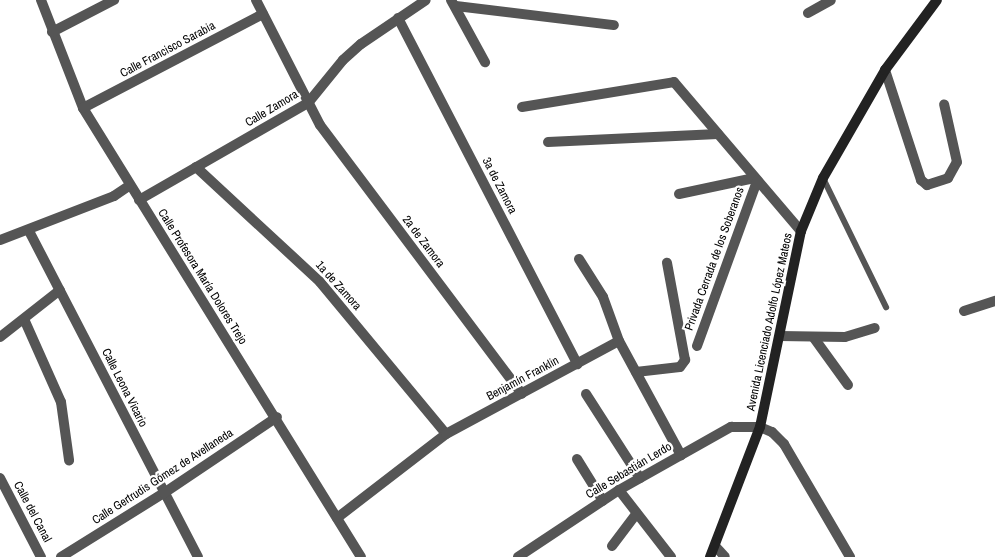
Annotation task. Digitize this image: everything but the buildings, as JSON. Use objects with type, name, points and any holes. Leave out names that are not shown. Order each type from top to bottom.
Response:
[{"type":"street","name":"Calle Profesora María Dolores Trejo","points":[[41,0],[83,108],[129,186],[277,417],[360,557]]},
{"type":"street","points":[[52,32],[114,0]]},
{"type":"street","name":"2a de Zamora","points":[[256,0],[320,125],[522,394]]},
{"type":"street","name":"Calle Zamora","points":[[138,200],[308,103],[344,60],[398,18],[426,0]]},
{"type":"street","points":[[808,13],[831,0]]},
{"type":"street","name":"Avenida Licenciado Adolfo López Mateos","points":[[710,557],[716,546],[760,427],[801,231],[823,178],[885,70],[937,0]]},
{"type":"street","points":[[453,3],[614,25]]},
{"type":"street","points":[[453,3],[485,62]]},
{"type":"street","name":"Calle Francisco Sarabia","points":[[83,108],[264,14]]},
{"type":"street","name":"3a de Zamora","points":[[398,18],[578,364]]},
{"type":"street","points":[[885,70],[920,180],[927,185],[948,178],[957,162],[944,104]]},
{"type":"street","name":"Privada Cerrada de los Soberanos","points":[[522,107],[674,82],[801,231]]},
{"type":"street","points":[[548,142],[718,134]]},
{"type":"street","name":"1a de Zamora","points":[[196,168],[320,282],[446,434]]},
{"type":"street","points":[[679,194],[756,180]]},
{"type":"street","name":"Privada Cerrada de los Soberanos","points":[[697,346],[756,180]]},
{"type":"street","points":[[0,240],[29,231],[114,196],[129,186]]},
{"type":"street","name":"Calle Leona Vicario","points":[[29,231],[198,557]]},
{"type":"street","points":[[579,259],[603,297],[620,342],[681,455]]},
{"type":"street","points":[[636,372],[680,367],[685,360],[667,262]]},
{"type":"street","points":[[0,337],[60,290]]},
{"type":"street","points":[[964,311],[995,301]]},
{"type":"street","points":[[24,319],[61,402],[69,460]]},
{"type":"street","points":[[780,336],[844,337],[876,328]]},
{"type":"street","points":[[814,338],[848,385]]},
{"type":"street","name":"Benjamín Franklin","points":[[337,518],[446,434],[620,342]]},
{"type":"street","points":[[586,394],[640,478]]},
{"type":"street","name":"Calle Gertrudis Gómez de Avellaneda","points":[[61,557],[164,493],[277,417]]},
{"type":"street","name":"Calle Sebastián Lerdo","points":[[518,557],[619,490],[730,427],[760,427]]},
{"type":"street","points":[[760,427],[772,432],[784,444],[850,557]]},
{"type":"street","points":[[577,459],[603,501]]},
{"type":"street","name":"Calle del Canal","points":[[0,478],[41,557]]},
{"type":"street","points":[[619,490],[671,557]]},
{"type":"street","points":[[612,546],[637,513]]},
{"type":"street","points":[[716,546],[725,557]]},
{"type":"lane","points":[[823,178],[886,307]]}]
